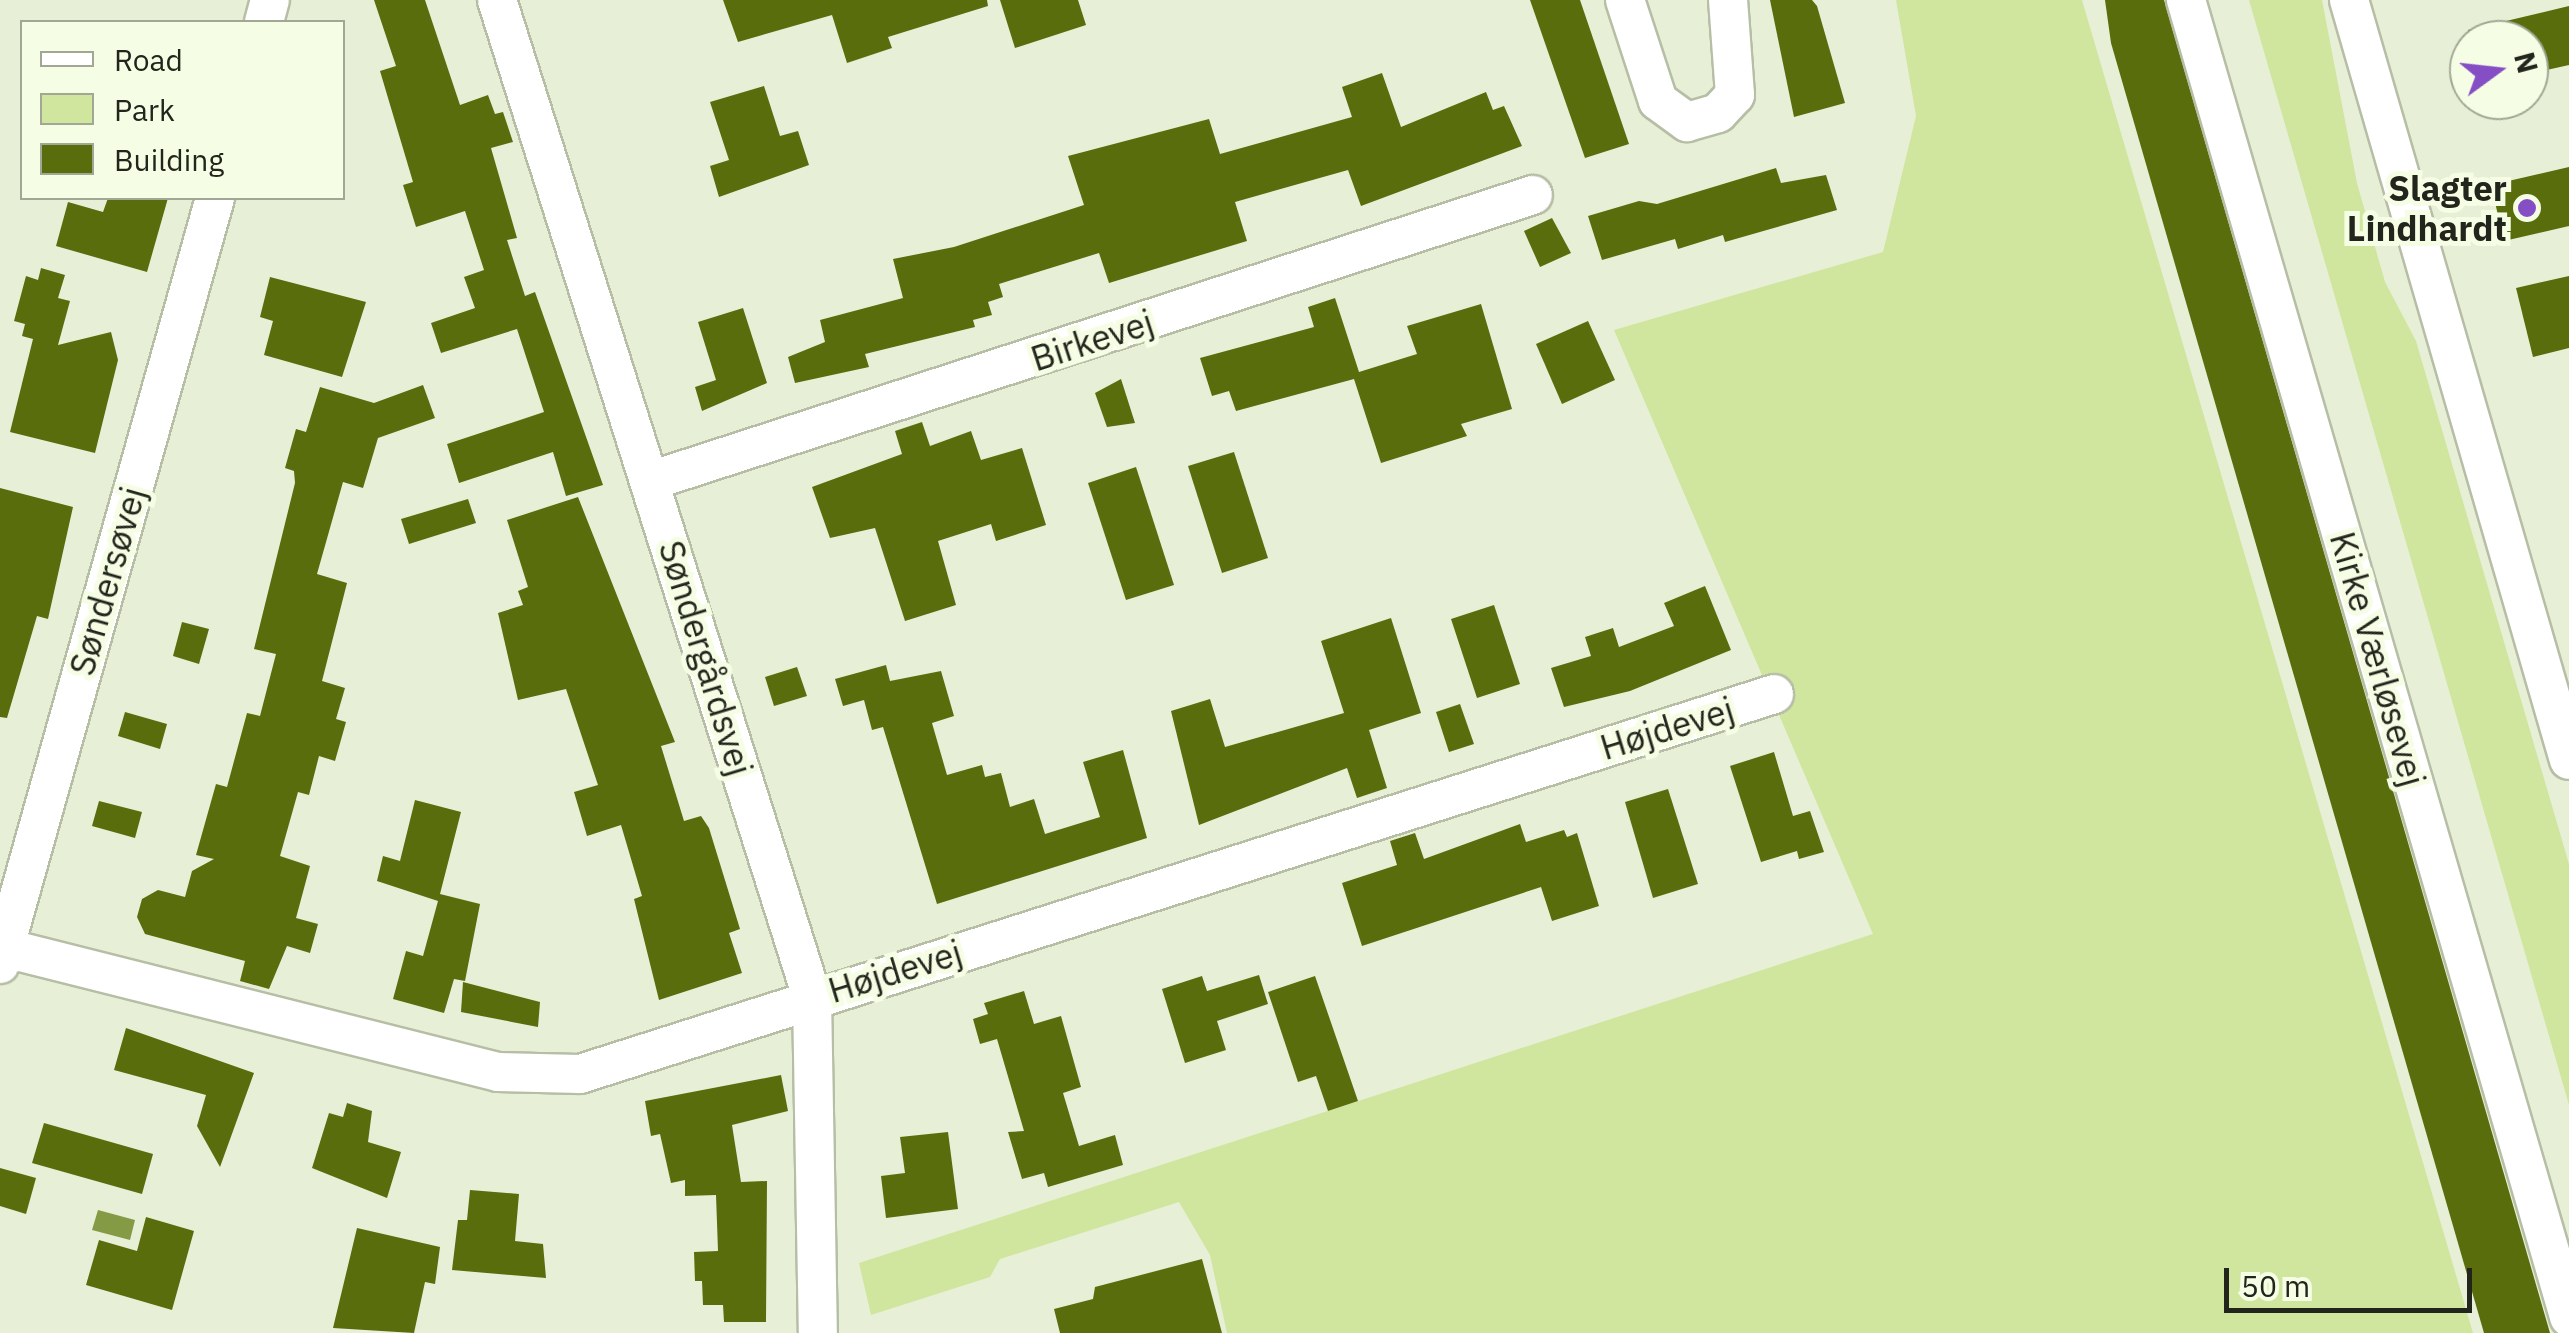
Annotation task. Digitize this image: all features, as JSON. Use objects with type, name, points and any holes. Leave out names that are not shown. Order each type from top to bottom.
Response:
[{"type":"street","name":"Søndergårdsvej","points":[[497,0],[812,997],[818,1333]]},
{"type":"street","points":[[1625,0],[1658,101],[1687,122],[1718,113],[1735,95],[1728,0]]},
{"type":"street","name":"Kirke Værløsevej","points":[[2186,0],[2569,1318]]},
{"type":"street","points":[[2349,0],[2569,760]]},
{"type":"street","name":"Birkevej","points":[[650,481],[1532,195]]},
{"type":"street","name":"Søndersøvej","points":[[2,956],[214,200]]},
{"type":"street","name":"Højdevej","points":[[2,956],[498,1072],[580,1074],[812,997],[1774,694]]},
{"type":"green space","points":[[1896,0],[2082,0],[2473,1333],[1227,1333],[1210,1255],[1179,1202],[1000,1259],[990,1277],[871,1315],[859,1263],[1873,934],[1614,330],[1883,252],[1916,116]]},
{"type":"green space","points":[[2249,0],[2322,0],[2357,183],[2385,282],[2416,341],[2569,864],[2569,1105]]},
{"type":"shaded area","points":[[98,1210],[135,1220],[130,1240],[92,1230]]},
{"type":"building","points":[[374,0],[425,0],[460,105],[488,95],[495,114],[503,112],[513,142],[491,148],[517,238],[507,240],[525,296],[535,292],[603,485],[566,496],[553,452],[459,483],[447,444],[544,412],[517,329],[441,353],[431,323],[475,308],[464,277],[484,270],[465,211],[416,227],[403,185],[413,182],[380,71],[396,66]]},
{"type":"building","points":[[723,0],[987,0],[988,6],[888,37],[892,48],[847,63],[832,15],[738,42]]},
{"type":"building","points":[[1000,0],[1078,0],[1086,25],[1015,48]]},
{"type":"building","points":[[1530,0],[1580,0],[1629,144],[1585,158]]},
{"type":"building","points":[[1770,0],[1812,0],[1817,6],[1845,103],[1794,117]]},
{"type":"building","points":[[2105,0],[2164,0],[2550,1333],[2484,1333],[2111,43]]},
{"type":"building","points":[[2569,6],[2569,65],[2549,70],[2549,20],[2510,20]]},
{"type":"building","points":[[1382,73],[1401,127],[1486,92],[1493,110],[1504,106],[1522,146],[1361,206],[1348,170],[1235,202],[1247,241],[1109,283],[1099,253],[999,284],[1003,297],[988,302],[992,315],[973,320],[975,327],[865,354],[869,367],[795,383],[788,357],[825,342],[820,320],[903,298],[893,259],[954,247],[1084,205],[1068,156],[1209,119],[1220,154],[1352,117],[1342,87]]},
{"type":"building","points":[[764,86],[780,136],[798,131],[809,165],[719,197],[710,166],[729,160],[710,102]]},
{"type":"building","points":[[2569,167],[2569,226],[2504,241],[2491,185]]},
{"type":"building","points":[[1776,168],[1781,183],[1826,175],[1837,210],[1725,242],[1723,235],[1678,249],[1675,239],[1602,260],[1588,216],[1639,201],[1657,204]]},
{"type":"building","points":[[107,200],[167,200],[147,272],[56,246],[68,202],[103,212]]},
{"type":"building","points":[[1552,218],[1571,253],[1540,267],[1524,231]]},
{"type":"building","points":[[41,268],[65,275],[58,298],[70,301],[58,345],[111,332],[118,360],[95,453],[10,432],[33,339],[22,336],[25,324],[14,321],[26,276],[38,280]]},
{"type":"building","points":[[2569,276],[2569,348],[2533,357],[2516,288]]},
{"type":"building","points":[[270,277],[366,302],[342,377],[264,355],[273,321],[260,317]]},
{"type":"building","points":[[1335,298],[1359,372],[1417,354],[1407,326],[1481,304],[1512,409],[1461,424],[1467,436],[1381,463],[1354,379],[1236,411],[1229,391],[1212,396],[1200,358],[1314,327],[1308,307]]},
{"type":"building","points":[[743,308],[767,383],[702,411],[695,387],[716,380],[698,322]]},
{"type":"building","points":[[1588,321],[1615,380],[1562,404],[1536,344]]},
{"type":"building","points":[[1121,379],[1135,423],[1107,427],[1095,393]]},
{"type":"building","points":[[423,385],[435,418],[378,438],[363,488],[343,482],[317,574],[347,583],[322,681],[345,688],[336,719],[346,722],[335,761],[319,756],[309,795],[298,792],[280,856],[310,866],[296,918],[318,924],[310,953],[287,946],[269,989],[240,981],[245,961],[145,934],[137,917],[142,899],[158,890],[185,897],[192,871],[214,859],[196,855],[216,784],[227,787],[247,713],[260,716],[276,654],[254,649],[295,483],[294,471],[285,468],[296,429],[306,432],[320,387],[374,403]]},
{"type":"building","points":[[922,422],[930,446],[971,431],[981,460],[1022,448],[1046,525],[996,541],[991,524],[938,541],[956,605],[905,621],[875,528],[830,538],[812,487],[902,454],[895,431]]},
{"type":"building","points":[[1234,452],[1268,558],[1222,573],[1188,466]]},
{"type":"building","points":[[1136,467],[1174,585],[1126,600],[1088,483]]},
{"type":"building","points":[[0,488],[73,507],[48,619],[37,616],[7,718],[0,717]]},
{"type":"building","points":[[578,497],[675,742],[661,746],[684,821],[701,816],[709,828],[740,929],[729,933],[742,973],[659,1000],[634,899],[642,896],[621,825],[587,836],[574,792],[598,785],[566,689],[518,700],[498,613],[523,605],[518,591],[528,587],[507,520]]},
{"type":"building","points":[[468,499],[476,523],[409,544],[401,519]]},
{"type":"building","points":[[1705,586],[1731,650],[1630,691],[1564,707],[1551,668],[1591,656],[1585,637],[1613,628],[1619,647],[1674,626],[1664,603]]},
{"type":"building","points":[[1494,605],[1520,684],[1477,698],[1451,619]]},
{"type":"building","points":[[1391,618],[1421,713],[1369,730],[1387,788],[1357,798],[1347,768],[1199,825],[1171,711],[1210,699],[1225,747],[1344,713],[1321,641]]},
{"type":"building","points":[[182,622],[209,629],[199,664],[173,656]]},
{"type":"building","points":[[886,665],[890,681],[941,671],[954,716],[932,723],[947,775],[982,765],[985,777],[1001,773],[1010,807],[1034,799],[1045,834],[1100,817],[1083,762],[1123,750],[1147,838],[937,904],[883,727],[872,730],[864,700],[843,706],[835,679]]},
{"type":"building","points":[[797,667],[807,696],[774,706],[765,677]]},
{"type":"building","points":[[1460,704],[1474,744],[1449,752],[1436,712]]},
{"type":"building","points":[[125,712],[167,724],[160,749],[118,736]]},
{"type":"building","points":[[1774,752],[1793,816],[1810,811],[1824,852],[1799,859],[1797,851],[1761,862],[1730,766]]},
{"type":"building","points":[[1668,789],[1698,884],[1653,898],[1625,802]]},
{"type":"building","points":[[415,800],[461,812],[440,894],[480,904],[465,981],[454,979],[444,1013],[393,999],[406,951],[423,956],[438,901],[377,881],[383,856],[400,861]]},
{"type":"building","points":[[99,801],[142,812],[135,838],[92,826]]},
{"type":"building","points":[[1520,824],[1526,842],[1564,830],[1567,837],[1577,833],[1599,906],[1552,921],[1541,887],[1362,946],[1342,883],[1397,865],[1390,841],[1415,833],[1424,859]]},
{"type":"building","points":[[1259,975],[1268,1004],[1217,1021],[1226,1050],[1185,1063],[1162,989],[1202,976],[1207,991]]},
{"type":"building","points":[[1315,976],[1358,1101],[1328,1111],[1316,1076],[1298,1082],[1268,992]]},
{"type":"building","points":[[463,982],[540,1002],[538,1027],[461,1012]]},
{"type":"building","points":[[1024,991],[1034,1024],[1061,1016],[1081,1087],[1063,1093],[1079,1146],[1115,1135],[1123,1165],[1048,1187],[1044,1173],[1022,1179],[1008,1132],[1024,1131],[997,1039],[980,1044],[973,1019],[988,1014],[984,1003]]},
{"type":"building","points":[[126,1028],[254,1073],[220,1167],[197,1126],[206,1095],[114,1070]]},
{"type":"building","points":[[781,1075],[788,1111],[732,1125],[741,1182],[767,1181],[766,1322],[724,1322],[723,1305],[703,1305],[702,1281],[695,1281],[694,1252],[718,1251],[716,1195],[685,1196],[685,1180],[671,1183],[660,1134],[651,1136],[645,1101]]},
{"type":"building","points":[[347,1103],[372,1111],[368,1142],[401,1152],[387,1198],[312,1168],[329,1113],[343,1117]]},
{"type":"building","points":[[44,1123],[153,1154],[142,1194],[32,1163]]},
{"type":"building","points":[[948,1132],[958,1209],[886,1218],[881,1176],[905,1173],[900,1137]]},
{"type":"building","points":[[0,1168],[36,1178],[26,1214],[0,1206]]},
{"type":"building","points":[[470,1190],[519,1194],[515,1241],[543,1244],[546,1278],[452,1270],[458,1220],[467,1220]]},
{"type":"building","points":[[146,1217],[194,1231],[172,1310],[86,1285],[99,1240],[137,1251]]},
{"type":"building","points":[[357,1228],[440,1247],[435,1284],[425,1282],[414,1333],[333,1328]]},
{"type":"building","points":[[1202,1259],[1222,1333],[1060,1333],[1054,1309],[1093,1299],[1095,1287]]},
{"type":"place","name":"Slagter Lindhardt","points":[[2527,208]]}]
